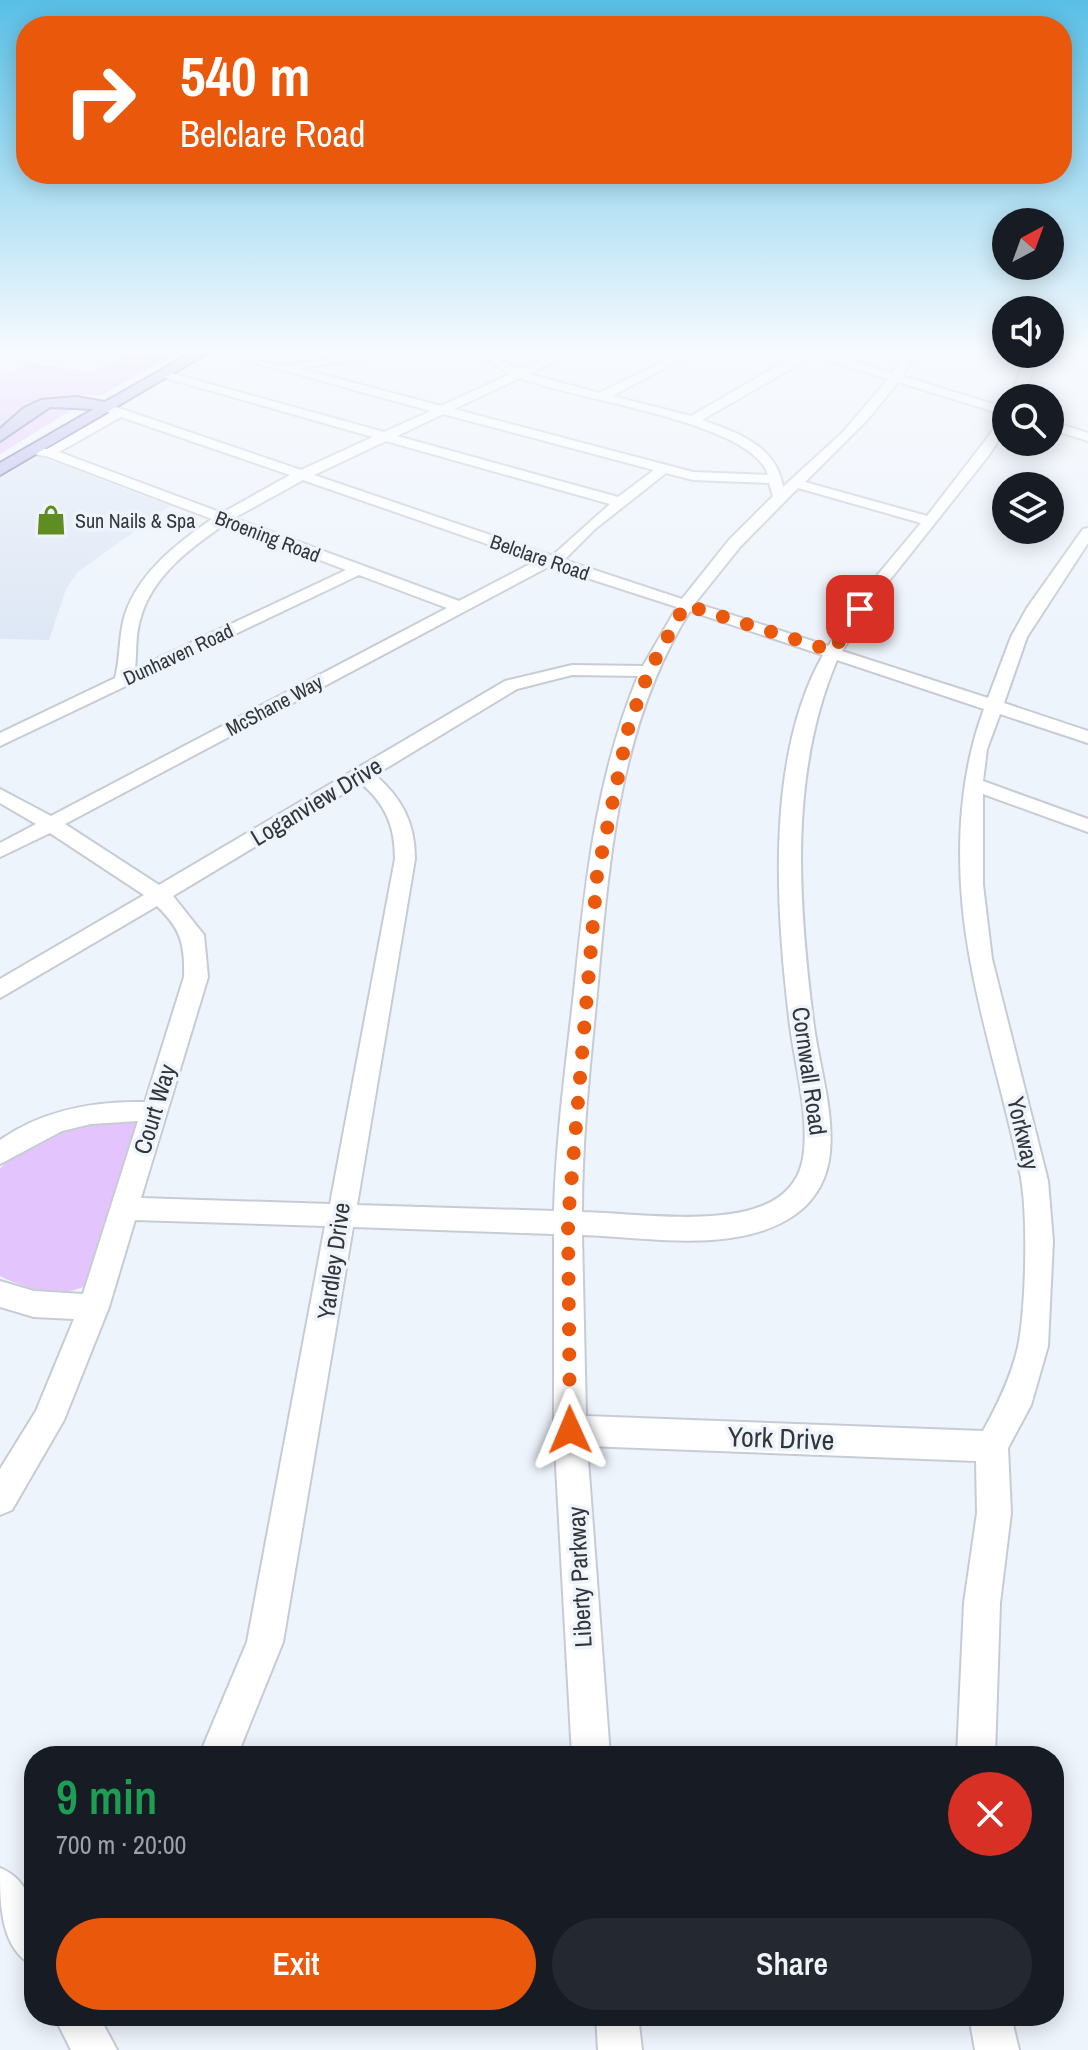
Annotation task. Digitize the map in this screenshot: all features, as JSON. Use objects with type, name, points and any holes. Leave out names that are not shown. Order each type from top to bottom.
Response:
[{"type":"main road","points":[[0,460],[27,447]]},
{"type":"main road","points":[[0,470],[47,447]]},
{"type":"street","name":"Belclare Road","points":[[217,447],[552,561],[1088,737]]},
{"type":"street","points":[[124,679],[131,654],[132,619],[151,580],[223,519],[259,495],[363,447]]},
{"type":"street","points":[[418,447],[619,502]]},
{"type":"street","points":[[584,447],[702,477],[776,491],[768,460]]},
{"type":"street","points":[[750,447],[768,460],[788,464],[820,463]]},
{"type":"street","name":"Liberty Parkway","points":[[590,1746],[570,1430],[568,1221],[597,876],[622,754],[649,671],[685,605],[776,491],[798,484],[836,447]]},
{"type":"street","name":"Cornwall Road","points":[[124,1209],[339,1217],[739,1225],[768,1218],[808,1185],[820,1148],[800,1017],[792,874],[797,755],[810,701],[833,651],[871,592],[927,520],[966,480],[988,447]]},
{"type":"street","name":"Broening Road","points":[[40,451],[459,607]]},
{"type":"street","name":"McShane Way","points":[[0,851],[459,607],[552,561],[619,502],[664,468]]},
{"type":"street","points":[[798,484],[927,520]]},
{"type":"street","name":"Yorkway","points":[[992,1446],[1015,1405],[1033,1346],[1039,1241],[1035,1181],[981,959],[972,885],[973,784],[978,749],[993,704],[1035,608],[1088,532]]},
{"type":"street","name":"Dunhaven Road","points":[[0,740],[357,570]]},
{"type":"street","name":"Loganview Drive","points":[[0,990],[511,685],[572,670],[649,671]]},
{"type":"street","name":"Yardley Drive","points":[[222,1746],[265,1642],[322,1337],[339,1217],[406,837],[402,820],[388,794],[361,773]]},
{"type":"street","points":[[973,784],[1088,826]]},
{"type":"street","name":"Court Way","points":[[0,795],[159,895],[182,917],[193,935],[197,955],[196,977],[94,1307],[48,1420],[0,1499]]},
{"type":"street","points":[[0,1154],[27,1134],[61,1118],[105,1110],[153,1112]]},
{"type":"street","points":[[0,1294],[16,1301],[47,1306],[94,1307]]},
{"type":"street","name":"York Drive","points":[[570,1430],[992,1446]]},
{"type":"street","points":[[976,1746],[982,1603],[994,1513],[992,1446]]},
{"type":"street","points":[[0,1888],[24,1928]]},
{"type":"street","points":[[81,2026],[95,2050]]},
{"type":"street","points":[[618,2026],[620,2050]]},
{"type":"street","points":[[992,2026],[997,2050]]},
{"type":"shaded area","points":[[0,447],[12,447],[0,454]]},
{"type":"shaded area","points":[[39,456],[170,506],[78,572],[66,589],[49,640],[0,639],[0,478]]},
{"type":"shaded area","points":[[140,1119],[88,1285],[66,1291],[43,1291],[0,1276],[0,1169],[12,1153],[65,1122]]},
{"type":"place","name":"Sun Nails & Spa","points":[[51,520]]},
{"type":"route","points":[[570,1430],[568,1221],[580,1049],[597,876],[611,797],[629,725],[649,671],[685,605],[698,606],[833,651],[860,609]]}]
